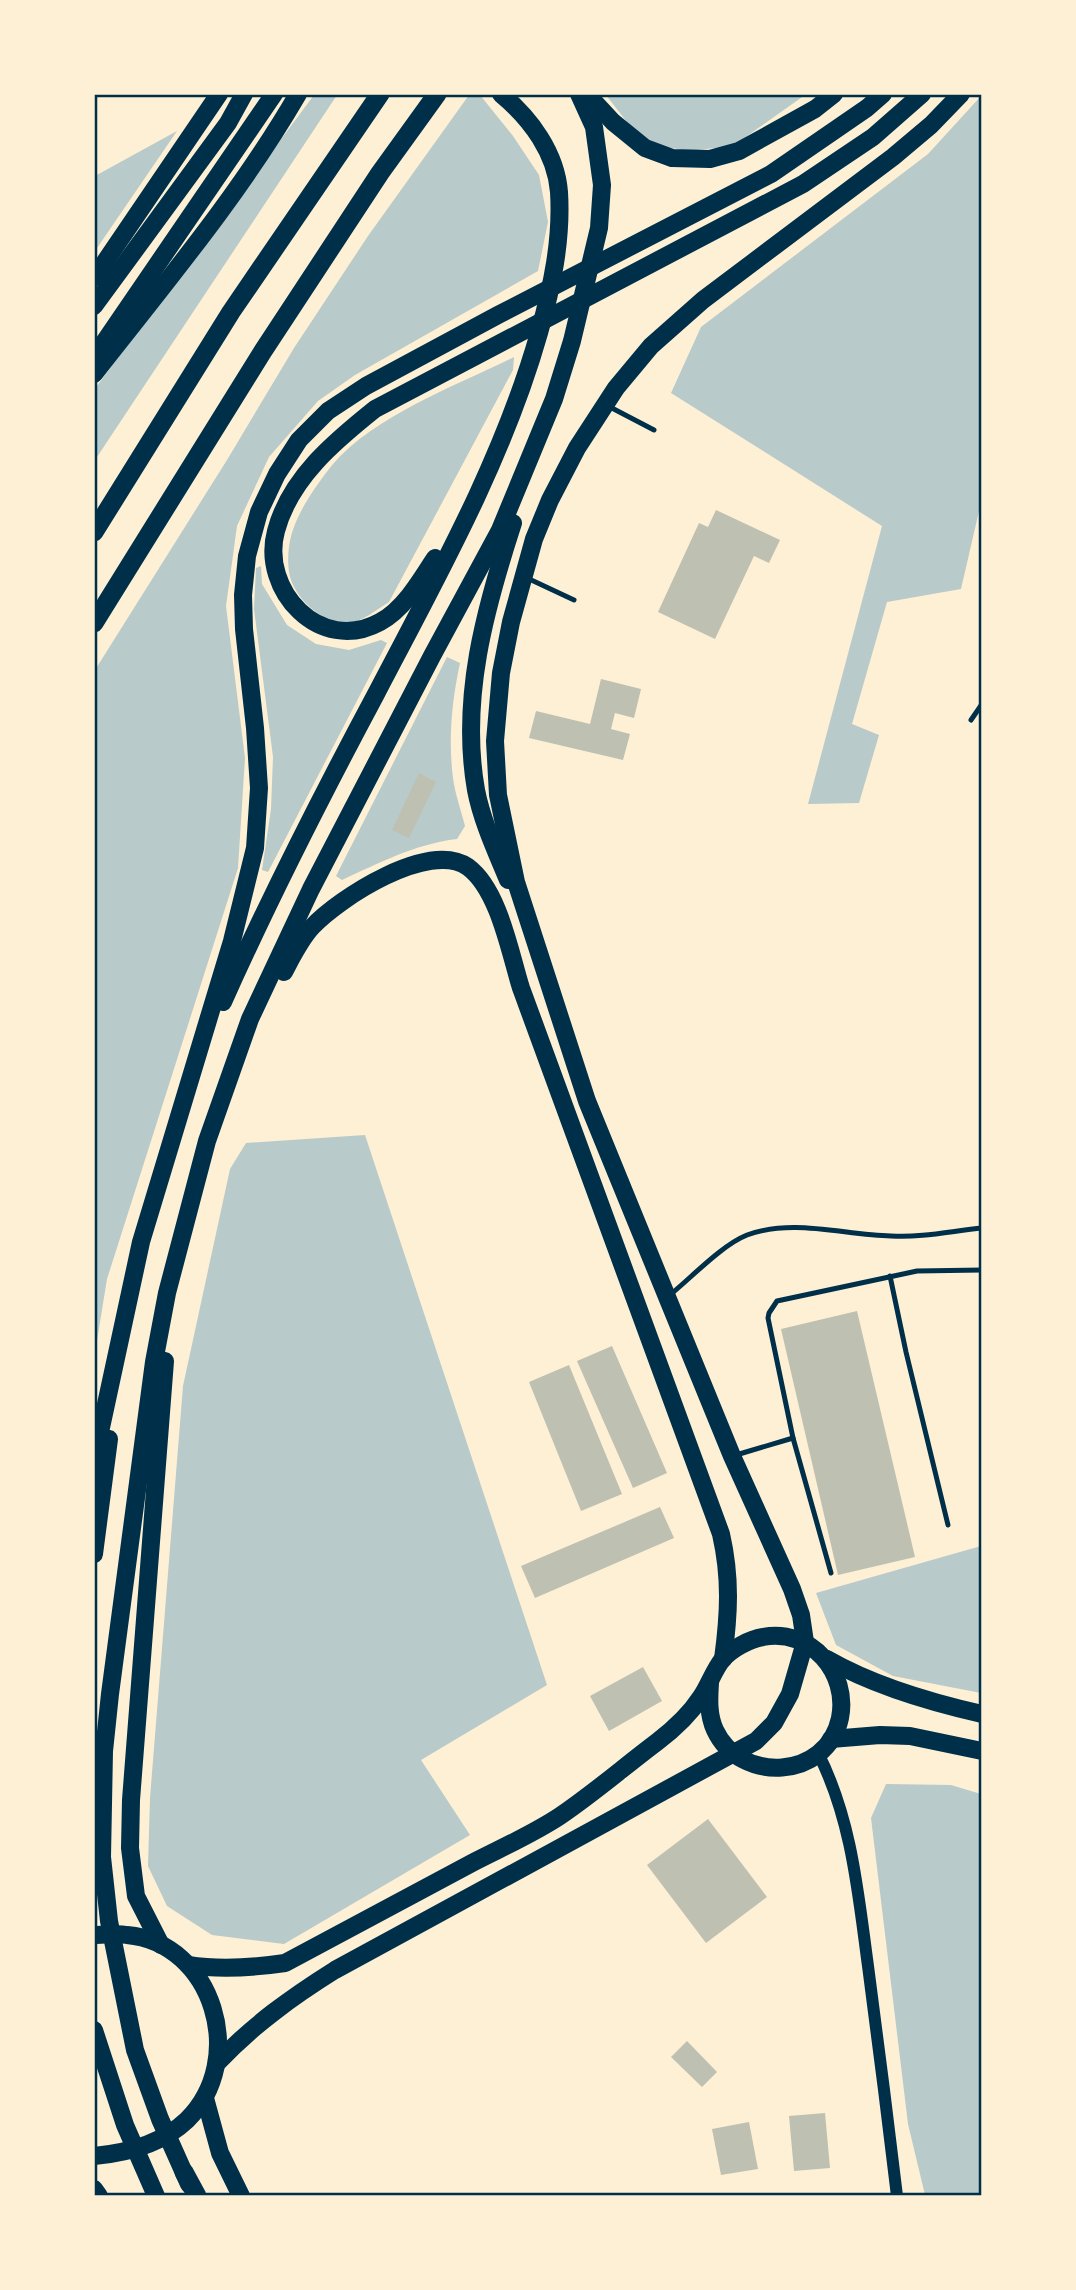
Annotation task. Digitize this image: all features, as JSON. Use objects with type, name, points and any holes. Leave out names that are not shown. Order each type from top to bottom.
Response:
[{"type":"highway","points":[[94,531],[231,312],[380,94]]},
{"type":"highway","points":[[94,623],[263,351],[380,173],[437,94]]},
{"type":"highway","points":[[184,2172],[195,2196]]},
{"type":"main road","points":[[94,278],[219,94]]},
{"type":"main road","points":[[94,306],[228,123],[244,94]]},
{"type":"main road","points":[[94,356],[274,94]]},
{"type":"main road","points":[[94,373],[193,249],[274,136],[298,94]]},
{"type":"main road","points":[[157,1183],[223,1003],[255,930],[424,601],[500,446],[530,364],[547,305],[559,225],[559,189],[540,135],[516,106],[501,94]]},
{"type":"main road","points":[[547,977],[489,834],[477,792],[471,748],[477,653],[489,602],[572,341],[598,229],[601,196],[599,155],[594,127],[579,94]]},
{"type":"main road","points":[[587,94],[645,148],[673,158],[710,159],[739,151],[815,109],[834,94]]},
{"type":"main road","points":[[94,1460],[127,1303],[157,1183],[232,941],[255,848],[259,788],[243,595],[247,556],[259,512],[276,474],[299,440],[328,411],[366,386],[771,174],[883,94]]},
{"type":"main road","points":[[500,446],[421,579],[401,604],[380,622],[356,630],[336,630],[311,621],[293,607],[279,585],[271,559],[276,530],[288,502],[310,468],[341,436],[375,409],[803,184],[873,137],[922,94]]},
{"type":"main road","points":[[218,2062],[240,2038],[284,2002],[335,1970],[756,1741],[774,1723],[790,1694],[805,1642],[801,1615],[732,1456],[587,1101],[516,881],[497,781],[495,741],[501,673],[523,576],[550,500],[577,448],[606,404],[651,346],[703,300],[893,157],[931,125],[961,94]]},
{"type":"main road","points":[[184,2172],[160,2119],[135,2050],[111,1933],[102,1857],[101,1813],[105,1740],[154,1362],[186,1218],[207,1141],[250,1018],[311,889],[500,530],[554,399]]},
{"type":"main road","points":[[188,1965],[212,1969],[245,1969],[285,1963],[559,1817],[667,1734],[689,1712],[723,1659],[728,1626],[728,1566],[721,1534],[521,988],[494,903],[481,880],[467,866],[448,859],[422,862],[378,880],[329,911],[310,929],[294,954],[234,1065]]},
{"type":"main road","points":[[161,1945],[136,1896],[130,1847],[131,1800],[166,1354],[186,1218]]},
{"type":"main road","points":[[94,1554],[127,1303]]},
{"type":"main road","points":[[723,1659],[744,1644],[764,1637],[785,1636],[805,1642],[825,1658],[855,1675],[945,1706],[982,1714]]},
{"type":"main road","points":[[710,1683],[709,1712],[722,1743],[734,1755],[751,1763],[778,1769],[802,1763],[818,1753],[831,1739],[839,1721],[842,1701],[839,1681],[825,1658]]},
{"type":"main road","points":[[831,1739],[880,1735],[910,1736],[982,1751]]},
{"type":"main road","points":[[94,1934],[128,1934],[161,1945],[188,1965],[208,1993],[218,2026],[218,2062],[205,2098],[187,2120],[160,2140],[110,2155],[94,2156]]},
{"type":"main road","points":[[94,2030],[125,2125],[156,2196]]},
{"type":"main road","points":[[205,2098],[220,2153],[241,2196]]},
{"type":"main road","points":[[94,2189],[99,2196]]},
{"type":"street","points":[[818,1753],[834,1783],[845,1819],[856,1873],[897,2196]]},
{"type":"lane","points":[[606,404],[654,430]]},
{"type":"lane","points":[[523,576],[574,600]]},
{"type":"lane","points":[[971,720],[982,704]]},
{"type":"lane","points":[[667,1297],[731,1244],[765,1230],[821,1228],[908,1237],[982,1227]]},
{"type":"lane","points":[[831,1573],[793,1438],[768,1318],[772,1306],[777,1301],[917,1271],[982,1270]]},
{"type":"lane","points":[[890,1276],[897,1317],[948,1525]]},
{"type":"lane","points":[[732,1456],[793,1438]]},
{"type":"shaded area","points":[[314,95],[337,95],[95,460],[94,390]]},
{"type":"shaded area","points":[[469,95],[480,95],[513,136],[539,175],[548,222],[538,271],[355,375],[318,401],[269,457],[237,526],[226,606],[245,758],[238,868],[107,1279],[95,1353],[95,670],[294,348],[368,236]]},
{"type":"shaded area","points":[[606,95],[805,95],[733,146],[688,151],[655,145],[630,126]]},
{"type":"shaded area","points":[[981,96],[982,498],[961,589],[887,602],[852,724],[879,735],[859,803],[808,804],[882,526],[671,393],[701,327],[928,154]]},
{"type":"shaded area","points":[[177,131],[95,251],[95,176]]},
{"type":"shaded area","points":[[514,357],[513,370],[389,602],[366,617],[352,622],[332,620],[307,605],[291,580],[289,546],[301,511],[333,464],[350,447],[393,416]]},
{"type":"shaded area","points":[[261,566],[262,584],[287,625],[316,644],[349,650],[381,640],[387,643],[268,872],[262,870],[271,809],[273,757],[254,609],[256,568]]},
{"type":"shaded area","points":[[447,657],[460,663],[453,705],[451,749],[454,784],[465,826],[457,839],[412,850],[342,880],[336,876]]},
{"type":"shaded area","points":[[365,1135],[547,1685],[421,1760],[470,1835],[284,1944],[212,1935],[167,1906],[148,1866],[150,1798],[183,1386],[230,1169],[246,1143]]},
{"type":"shaded area","points":[[981,1546],[981,1693],[893,1676],[836,1645],[816,1593]]},
{"type":"shaded area","points":[[886,1784],[951,1785],[981,1794],[981,2195],[925,2195],[908,2124],[871,1818]]},
{"type":"building","points":[[716,510],[780,540],[769,563],[754,556],[715,639],[658,612],[699,523],[708,527]]},
{"type":"building","points":[[601,679],[641,689],[634,718],[615,713],[611,729],[630,734],[623,760],[529,738],[536,711],[590,724]]},
{"type":"building","points":[[419,773],[436,782],[409,838],[392,830]]},
{"type":"building","points":[[857,1311],[915,1557],[838,1575],[781,1329]]},
{"type":"building","points":[[612,1346],[667,1473],[633,1488],[577,1361]]},
{"type":"building","points":[[569,1365],[622,1494],[581,1511],[529,1382]]},
{"type":"building","points":[[660,1507],[674,1538],[535,1598],[521,1566]]},
{"type":"building","points":[[643,1667],[662,1701],[609,1731],[590,1696]]},
{"type":"building","points":[[708,1819],[767,1897],[706,1943],[647,1865]]},
{"type":"building","points":[[687,2041],[717,2072],[702,2087],[671,2057]]},
{"type":"building","points":[[825,2113],[830,2168],[794,2171],[789,2116]]},
{"type":"building","points":[[749,2122],[758,2169],[721,2175],[712,2129]]}]
